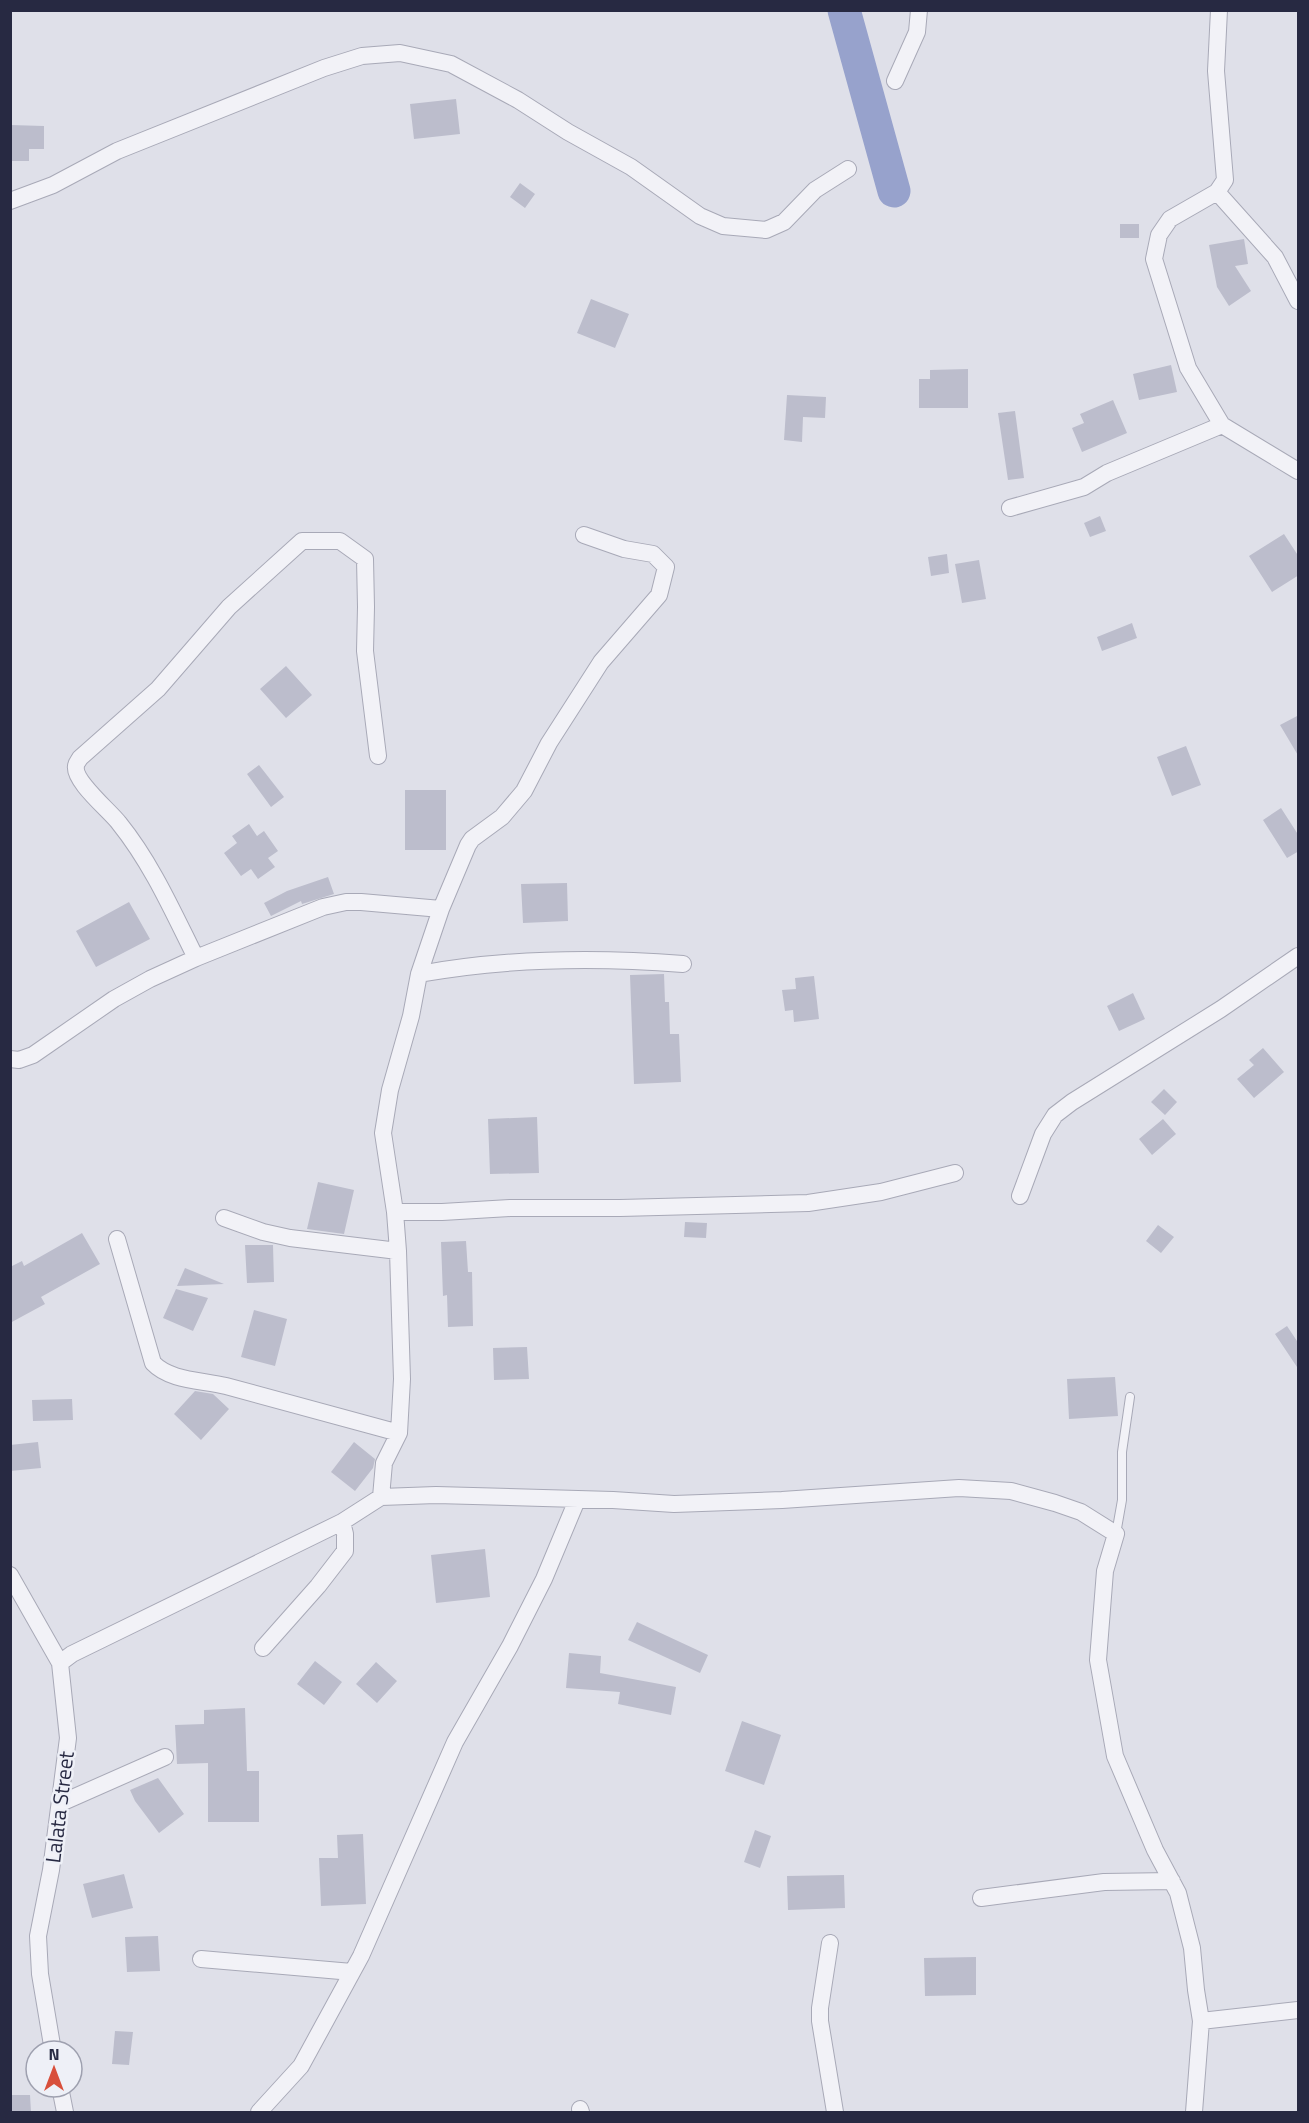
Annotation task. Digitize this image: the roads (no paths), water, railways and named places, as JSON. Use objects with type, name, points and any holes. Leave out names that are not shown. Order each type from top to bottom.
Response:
[{"type":"street","points":[[895,81],[917,32],[919,10]]},
{"type":"street","points":[[1220,10],[1216,71],[1225,180],[1217,192],[1170,219],[1160,235],[1154,259],[1188,368],[1222,425],[1299,471]]},
{"type":"street","points":[[10,201],[53,185],[117,151],[156,134],[263,94],[324,68],[362,56],[400,53],[451,64],[631,166],[700,216],[723,226],[766,230],[784,222],[815,190],[848,169]]},
{"type":"street","points":[[1217,192],[1275,257],[1299,300]]},
{"type":"street","points":[[1010,508],[1084,487],[1107,473],[1222,425]]},
{"type":"street","points":[[381,1497],[384,1463],[399,1433],[402,1379],[395,1212],[383,1133],[390,1089],[411,1016],[419,974],[441,909],[472,839],[502,817],[524,791],[549,743],[601,662],[659,595],[666,567],[653,554],[624,549],[584,535]]},
{"type":"street","points":[[196,958],[149,866],[120,824],[86,789],[75,766],[80,758],[158,689],[229,607],[302,541],[340,541],[365,559],[365,651],[378,756]]},
{"type":"street","points":[[10,1059],[19,1060],[33,1055],[114,999],[150,979],[196,958],[322,908],[346,902],[441,909]]},
{"type":"street","points":[[1020,1196],[1042,1134],[1055,1115],[1072,1102],[1221,1009],[1299,956]]},
{"type":"street","points":[[419,974],[482,964],[546,959],[609,959],[684,964]]},
{"type":"street","points":[[395,1212],[808,1203],[881,1192],[955,1173]]},
{"type":"street","points":[[225,1218],[263,1232],[290,1238],[398,1251]]},
{"type":"street","points":[[117,1239],[153,1363],[159,1370],[399,1433]]},
{"type":"street","points":[[60,1662],[72,1654],[342,1522],[381,1497],[436,1495],[674,1504],[782,1500],[959,1488],[1011,1491],[1081,1512],[1116,1534],[1105,1572],[1098,1660],[1115,1756],[1155,1850],[1178,1893],[1192,1948],[1202,2021],[1194,2112]]},
{"type":"street","points":[[259,2112],[301,2066],[352,1972],[455,1742],[535,1598],[577,1500]]},
{"type":"street","points":[[263,1648],[318,1586],[345,1551],[342,1522]]},
{"type":"street","name":"Lalata Street","points":[[10,1575],[60,1662],[68,1738],[61,1803],[38,1936],[40,1974],[50,2039]]},
{"type":"street","points":[[61,1803],[165,1757]]},
{"type":"street","points":[[981,1898],[1104,1882],[1172,1881]]},
{"type":"street","points":[[830,1943],[820,2021],[835,2112]]},
{"type":"street","points":[[201,1959],[352,1972]]},
{"type":"street","points":[[1202,2021],[1299,2010]]},
{"type":"lane","points":[[1116,1534],[1122,1500],[1122,1452],[1130,1396]]},
{"type":"waterway","points":[[844,10],[894,191]]}]
